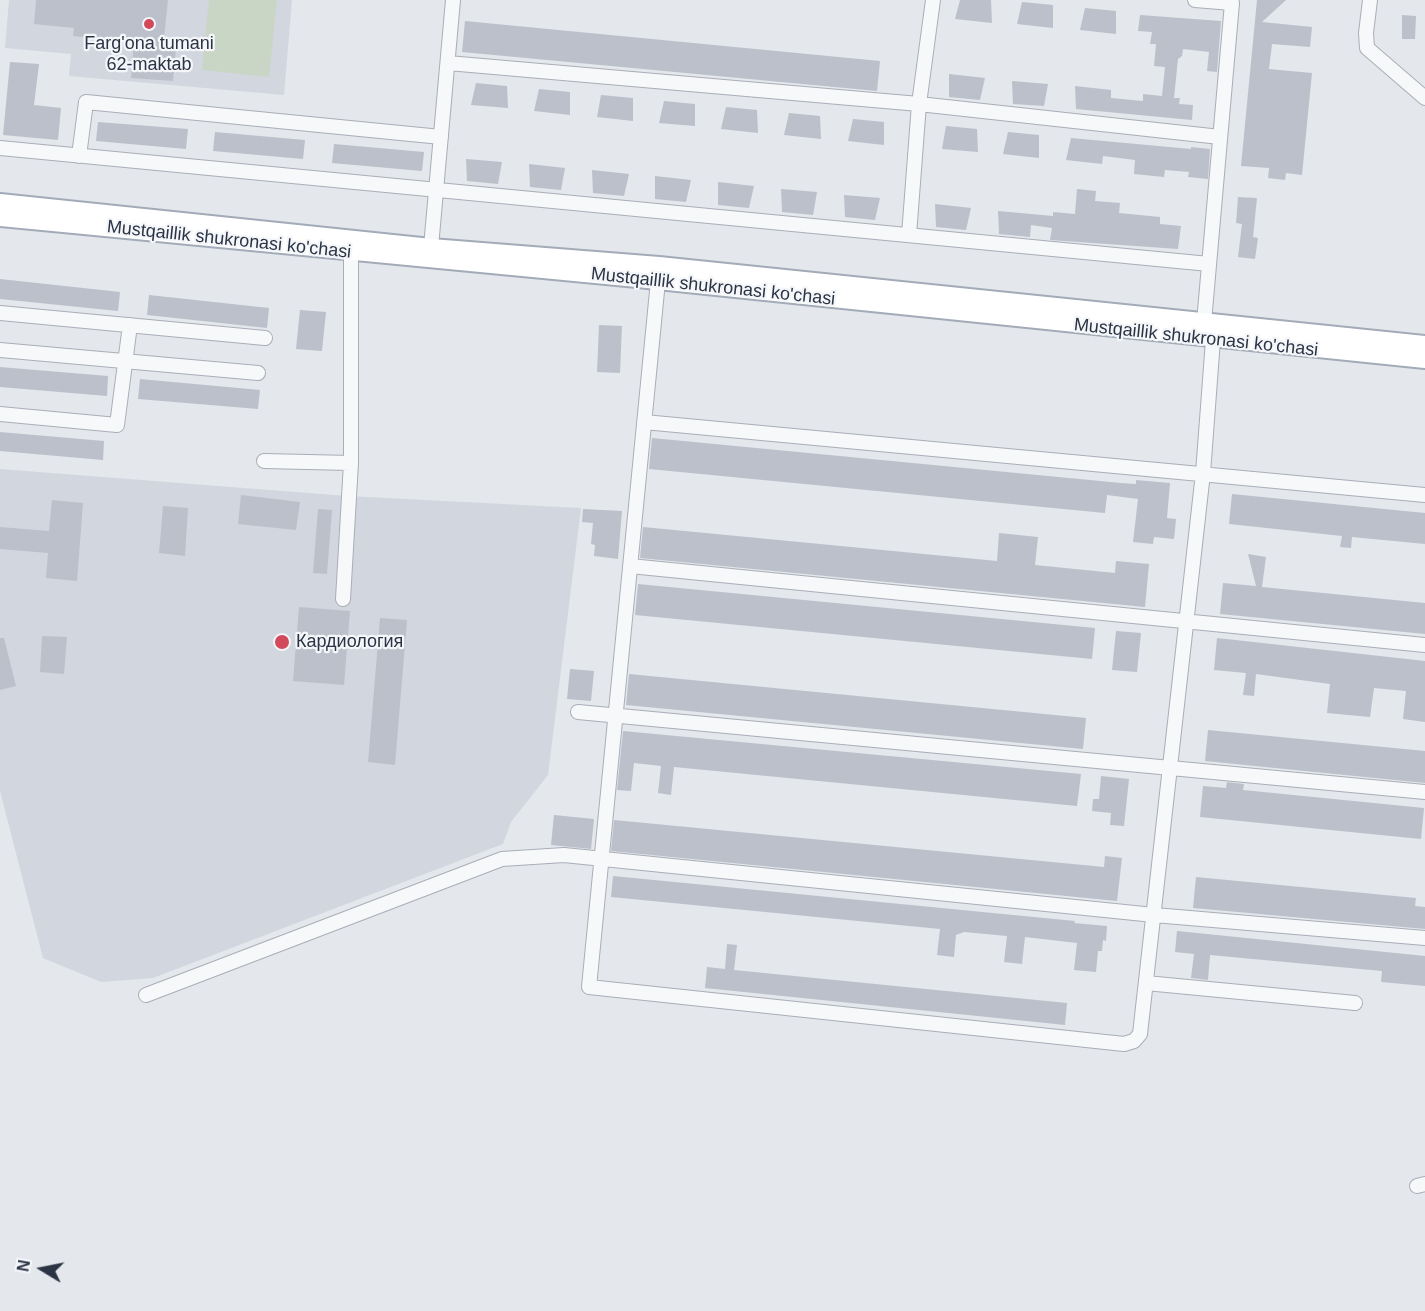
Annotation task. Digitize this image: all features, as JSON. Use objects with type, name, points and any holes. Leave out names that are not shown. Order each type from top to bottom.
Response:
[{"type":"main road","name":"Mustqaillik shukronasi ko'chasi","points":[[0,202],[431,247],[659,265],[1425,344]]},
{"type":"main road","name":"Mustqaillik shukronasi ko'chasi","points":[[0,218],[658,281],[1213,340],[1425,360]]},
{"type":"street","points":[[431,247],[453,0]]},
{"type":"street","points":[[909,235],[919,104],[933,0]]},
{"type":"street","points":[[1196,0],[1232,3],[1204,322]]},
{"type":"street","points":[[1370,0],[1366,33],[1369,51],[1425,98]]},
{"type":"street","points":[[448,63],[919,104],[1220,137]]},
{"type":"street","points":[[79,156],[86,102],[441,137]]},
{"type":"street","points":[[0,148],[1209,264]]},
{"type":"street","points":[[344,599],[351,463],[351,252]]},
{"type":"street","points":[[658,281],[590,987],[1124,1044],[1134,1041],[1140,1034],[1203,473],[1213,340]]},
{"type":"street","points":[[0,313],[265,338]]},
{"type":"street","points":[[0,414],[117,425],[130,325]]},
{"type":"street","points":[[0,350],[258,373]]},
{"type":"street","points":[[644,422],[1425,495]]},
{"type":"street","points":[[264,460],[351,463]]},
{"type":"street","points":[[630,566],[1425,645]]},
{"type":"street","points":[[578,712],[1425,792]]},
{"type":"street","points":[[146,995],[502,859],[564,855],[1154,915],[1425,938]]},
{"type":"street","points":[[1146,983],[1355,1003]]},
{"type":"shaded area","name":"Farg'ona tumani 62-maktab","points":[[9,0],[292,0],[284,95],[69,76],[71,54],[5,48]]},
{"type":"shaded area","name":"Кардиология","points":[[0,469],[347,496],[581,508],[548,775],[511,822],[503,844],[153,978],[101,982],[43,958],[0,791]]},
{"type":"green space","points":[[209,0],[277,0],[269,77],[202,70]]},
{"type":"building","points":[[36,0],[168,0],[163,47],[176,48],[173,81],[131,78],[134,42],[73,36],[74,28],[34,24]]},
{"type":"building","points":[[960,0],[991,0],[992,23],[955,19]]},
{"type":"building","points":[[1257,0],[1286,0],[1262,22],[1312,27],[1310,47],[1272,44],[1269,69],[1312,73],[1302,175],[1286,173],[1285,180],[1268,178],[1269,168],[1241,166]]},
{"type":"building","points":[[1022,2],[1053,5],[1053,28],[1017,24]]},
{"type":"building","points":[[1085,8],[1116,11],[1116,34],[1080,30]]},
{"type":"building","points":[[1140,15],[1221,21],[1217,72],[1207,71],[1209,52],[1183,49],[1182,56],[1178,59],[1174,98],[1180,98],[1179,104],[1193,105],[1192,120],[1076,109],[1075,86],[1111,90],[1111,98],[1143,101],[1143,94],[1162,96],[1165,67],[1154,66],[1156,44],[1150,44],[1152,32],[1138,31]]},
{"type":"building","points":[[1402,15],[1416,16],[1415,39],[1402,39]]},
{"type":"building","points":[[465,21],[880,61],[877,91],[462,52]]},
{"type":"building","points":[[10,62],[39,64],[34,105],[61,108],[58,140],[3,135]]},
{"type":"building","points":[[949,74],[985,78],[980,100],[949,97]]},
{"type":"building","points":[[1012,81],[1048,84],[1044,106],[1013,104]]},
{"type":"building","points":[[476,83],[507,86],[508,108],[471,105]]},
{"type":"building","points":[[539,89],[570,92],[570,115],[534,111]]},
{"type":"building","points":[[601,95],[633,98],[633,121],[597,117]]},
{"type":"building","points":[[664,101],[695,104],[695,126],[659,123]]},
{"type":"building","points":[[726,107],[757,110],[758,133],[721,129]]},
{"type":"building","points":[[789,113],[820,116],[821,139],[784,135]]},
{"type":"building","points":[[853,119],[884,122],[884,145],[848,141]]},
{"type":"building","points":[[98,122],[188,129],[186,149],[96,141]]},
{"type":"building","points":[[946,126],[977,129],[978,152],[942,149]]},
{"type":"building","points":[[215,132],[305,140],[303,159],[213,151]]},
{"type":"building","points":[[1008,132],[1039,135],[1039,158],[1003,154]]},
{"type":"building","points":[[1071,138],[1210,149],[1208,179],[1188,177],[1189,172],[1165,170],[1164,177],[1134,174],[1135,160],[1103,156],[1102,164],[1066,160]]},
{"type":"building","points":[[334,144],[424,152],[422,171],[332,163]]},
{"type":"building","points":[[466,159],[502,162],[498,184],[467,181]]},
{"type":"building","points":[[529,164],[565,168],[561,190],[530,187]]},
{"type":"building","points":[[592,170],[629,174],[624,196],[593,193]]},
{"type":"building","points":[[655,176],[691,180],[686,202],[655,199]]},
{"type":"building","points":[[718,182],[754,186],[749,208],[718,205]]},
{"type":"building","points":[[781,189],[817,192],[813,215],[782,212]]},
{"type":"building","points":[[1077,189],[1096,191],[1095,201],[1120,203],[1119,213],[1160,217],[1160,224],[1181,226],[1178,249],[1050,240],[1052,228],[1031,225],[1030,237],[999,234],[998,211],[1053,216],[1053,212],[1075,214]]},
{"type":"building","points":[[844,195],[880,198],[875,220],[845,217]]},
{"type":"building","points":[[1238,197],[1257,198],[1253,237],[1258,238],[1255,259],[1238,257],[1242,224],[1236,223]]},
{"type":"building","points":[[935,204],[971,208],[966,230],[936,227]]},
{"type":"building","points":[[0,279],[120,292],[118,311],[0,299]]},
{"type":"building","points":[[149,295],[269,308],[267,328],[147,315]]},
{"type":"building","points":[[300,310],[326,312],[322,351],[296,349]]},
{"type":"building","points":[[599,325],[622,326],[620,373],[597,372]]},
{"type":"building","points":[[0,367],[108,376],[107,396],[0,387]]},
{"type":"building","points":[[140,379],[260,390],[258,409],[138,399]]},
{"type":"building","points":[[0,432],[104,441],[103,460],[0,451]]},
{"type":"building","points":[[652,438],[1121,483],[1136,484],[1136,480],[1170,483],[1167,518],[1176,519],[1174,539],[1154,537],[1153,544],[1133,542],[1138,499],[1107,495],[1105,513],[649,469]]},
{"type":"building","points":[[1232,494],[1425,513],[1425,544],[1352,537],[1351,548],[1340,547],[1342,536],[1229,524]]},
{"type":"building","points":[[241,495],[300,502],[296,530],[238,524]]},
{"type":"building","points":[[52,500],[83,503],[77,581],[46,578],[48,553],[0,549],[0,527],[49,531]]},
{"type":"building","points":[[163,506],[188,508],[185,556],[159,553]]},
{"type":"building","points":[[318,509],[332,510],[327,574],[313,573]]},
{"type":"building","points":[[583,509],[622,511],[618,559],[594,556],[595,545],[591,544],[593,523],[582,522]]},
{"type":"building","points":[[643,527],[997,561],[999,533],[1038,537],[1035,565],[1115,573],[1116,561],[1149,564],[1145,607],[640,558]]},
{"type":"building","points":[[1248,554],[1266,557],[1262,587],[1425,603],[1425,634],[1220,614],[1223,583],[1256,586]]},
{"type":"building","points":[[638,584],[1095,628],[1092,659],[635,615]]},
{"type":"building","points":[[299,607],[350,611],[344,685],[293,681]]},
{"type":"building","points":[[380,618],[407,620],[395,765],[368,762]]},
{"type":"building","points":[[1116,631],[1141,633],[1137,672],[1112,670]]},
{"type":"building","points":[[42,636],[67,637],[64,674],[40,672]]},
{"type":"building","points":[[0,638],[4,638],[16,686],[0,690]]},
{"type":"building","points":[[1217,638],[1425,661],[1425,722],[1403,719],[1406,691],[1374,688],[1370,717],[1327,713],[1330,684],[1256,674],[1254,696],[1243,695],[1246,673],[1214,670]]},
{"type":"building","points":[[570,669],[594,671],[591,701],[567,699]]},
{"type":"building","points":[[629,674],[1086,718],[1083,749],[626,705]]},
{"type":"building","points":[[1208,730],[1425,751],[1425,783],[1205,761]]},
{"type":"building","points":[[623,731],[1081,774],[1077,806],[674,767],[671,795],[658,793],[661,766],[634,763],[631,791],[617,790]]},
{"type":"building","points":[[1101,776],[1129,779],[1124,826],[1110,825],[1111,813],[1092,811],[1093,799],[1099,799]]},
{"type":"building","points":[[1227,782],[1244,784],[1243,790],[1424,808],[1421,839],[1200,817],[1203,786],[1226,788]]},
{"type":"building","points":[[554,815],[594,819],[591,849],[551,845]]},
{"type":"building","points":[[614,820],[1104,867],[1105,856],[1122,858],[1117,901],[611,851]]},
{"type":"building","points":[[613,876],[1075,921],[1074,923],[1107,926],[1106,941],[1103,940],[1102,951],[1098,951],[1096,972],[1074,970],[1077,943],[1025,937],[1022,964],[1004,962],[1007,936],[964,932],[956,935],[954,957],[937,955],[940,929],[611,897]]},
{"type":"building","points":[[1196,877],[1416,898],[1415,906],[1425,907],[1425,929],[1193,908]]},
{"type":"building","points":[[1177,931],[1425,956],[1425,986],[1381,982],[1382,971],[1210,955],[1208,980],[1191,978],[1194,954],[1175,952]]},
{"type":"building","points":[[727,944],[737,945],[734,970],[1067,1003],[1065,1025],[705,988],[707,967],[725,969]]},
{"type":"place","name":"Farg'ona tumani 62-maktab","points":[[149,24]]},
{"type":"place","name":"Кардиология","points":[[282,642]]}]
